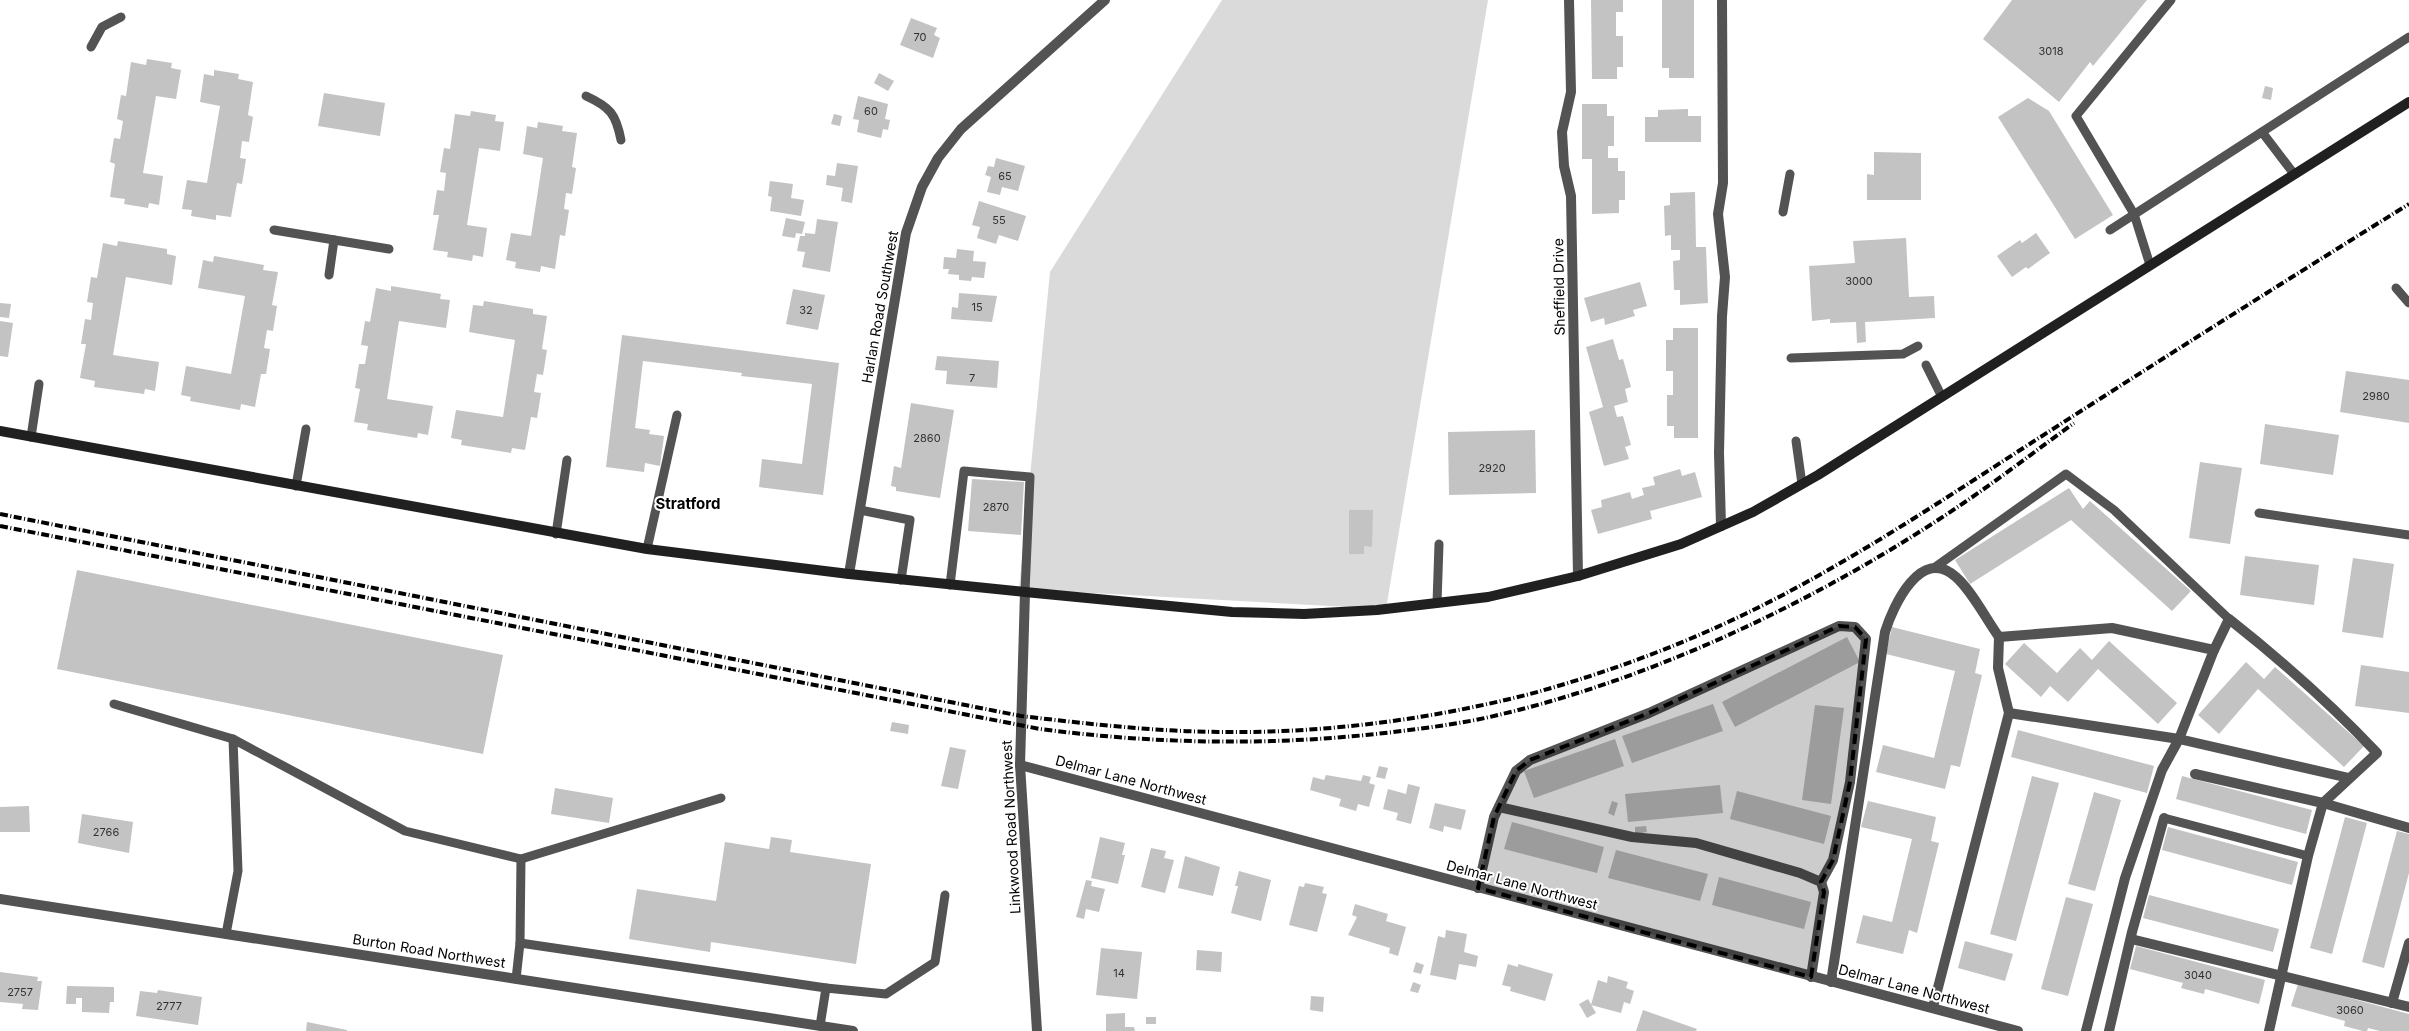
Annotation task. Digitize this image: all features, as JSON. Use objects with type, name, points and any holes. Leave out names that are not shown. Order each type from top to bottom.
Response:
[{"type":"main road","points":[[0,431],[556,534],[647,549],[901,580],[1232,612],[1304,614],[1377,610],[1488,597],[1578,576],[1681,544],[1754,512],[1942,397],[2409,102]]},
{"type":"street","name":"Harlan Road Southwest","points":[[849,574],[906,233],[922,187],[938,158],[961,129],[1105,0]]},
{"type":"street","name":"Sheffield Drive","points":[[1569,0],[1572,92],[1562,132],[1564,166],[1572,196],[1578,576]]},
{"type":"street","points":[[1721,526],[1719,443],[1722,316],[1726,277],[1718,214],[1723,183],[1722,0]]},
{"type":"street","points":[[1830,982],[1885,632],[1891,611],[1906,587],[1919,573],[1934,568],[1944,569],[1956,577],[1999,637],[1998,668],[2008,714],[1933,1007]]},
{"type":"street","name":"Linkwood Road Northwest","points":[[1025,592],[1020,765],[1037,1031]]},
{"type":"street","points":[[2086,1031],[2125,878],[2162,770],[2179,739],[2228,619],[2275,656],[2349,724],[2377,753],[2323,803],[2308,856],[2269,1031]]},
{"type":"street","points":[[1478,888],[1494,816],[1516,771],[1530,760],[1649,714],[1839,626],[1855,627],[1866,639],[1850,782],[1833,860],[1820,882]]},
{"type":"street","points":[[1999,637],[2112,628],[2214,650]]},
{"type":"street","points":[[2008,714],[2179,739],[2349,778]]},
{"type":"street","name":"Delmar Lane Northwest","points":[[1020,765],[2018,1031]]},
{"type":"street","points":[[2195,774],[2323,803],[2409,828]]},
{"type":"street","points":[[1499,807],[1632,837],[1696,843],[1800,873],[1820,882],[1824,892],[1811,977]]},
{"type":"street","points":[[2109,1031],[2131,939],[2164,818]]},
{"type":"street","name":"Burton Road Northwest","points":[[0,899],[853,1031]]},
{"type":"street","points":[[2131,939],[2409,1007]]},
{"type":"street","points":[[2392,1003],[2409,943]]},
{"type":"lane","points":[[2150,265],[2134,214],[2076,116],[2171,0]]},
{"type":"lane","points":[[91,47],[102,27],[121,16]]},
{"type":"lane","points":[[2110,230],[2409,37]]},
{"type":"lane","points":[[586,96],[604,104],[618,121],[621,140]]},
{"type":"lane","points":[[2262,132],[2294,174]]},
{"type":"lane","points":[[1783,212],[1790,174]]},
{"type":"lane","points":[[274,230],[389,248]]},
{"type":"lane","points":[[329,275],[334,240]]},
{"type":"lane","points":[[2396,288],[2409,303]]},
{"type":"lane","points":[[1791,358],[1903,354],[1918,346]]},
{"type":"lane","points":[[1926,364],[1942,397]]},
{"type":"lane","points":[[31,437],[39,384]]},
{"type":"lane","points":[[647,549],[677,415]]},
{"type":"lane","points":[[296,486],[306,429]]},
{"type":"lane","points":[[1796,441],[1802,484]]},
{"type":"lane","points":[[556,534],[567,460]]},
{"type":"lane","points":[[950,585],[964,471],[1030,476],[1025,592]]},
{"type":"lane","points":[[1934,568],[2066,474],[2114,510],[2228,619]]},
{"type":"lane","points":[[860,510],[910,520],[901,580]]},
{"type":"lane","points":[[2259,513],[2409,535]]},
{"type":"lane","points":[[1437,603],[1439,544]]},
{"type":"lane","points":[[114,704],[233,739],[405,831],[522,859],[721,798]]},
{"type":"lane","points":[[226,934],[238,871],[233,739]]},
{"type":"lane","points":[[2164,818],[2308,856]]},
{"type":"lane","points":[[516,979],[520,943],[522,859]]},
{"type":"lane","points":[[520,943],[826,988],[886,994],[935,962],[945,895]]},
{"type":"lane","points":[[820,1026],[826,988]]},
{"type":"highlighted area","points":[[1839,626],[1855,627],[1866,639],[1850,782],[1833,860],[1821,882],[1824,892],[1811,977],[1478,888],[1494,817],[1516,771],[1530,760],[1649,713]]},
{"type":"shaded area","points":[[1222,0],[1488,0],[1386,609],[1019,589],[1050,272]]},
{"type":"building","points":[[1591,0],[1623,0],[1623,12],[1616,12],[1616,36],[1623,36],[1623,67],[1617,67],[1617,79],[1592,79]]},
{"type":"building","points":[[1662,0],[1694,0],[1694,78],[1669,78],[1669,68],[1662,68]]},
{"type":"building","points":[[2012,0],[2147,0],[2093,66],[2090,62],[2059,102],[1983,39]]},
{"type":"building","points":[[911,18],[937,28],[934,35],[940,38],[933,58],[900,45]]},
{"type":"building","points":[[147,59],[172,63],[171,68],[181,70],[176,99],[156,96],[143,173],[163,176],[159,205],[149,203],[148,208],[124,204],[125,199],[110,197],[115,164],[110,162],[114,138],[120,139],[123,121],[117,119],[121,95],[126,96],[131,62],[146,65]]},
{"type":"building","points":[[214,70],[239,74],[238,79],[253,82],[248,115],[253,117],[249,142],[242,141],[240,158],[246,159],[242,184],[237,183],[231,217],[216,215],[216,220],[191,216],[192,210],[182,209],[187,180],[207,183],[220,106],[200,102],[204,74],[214,76]]},
{"type":"building","points":[[879,73],[894,81],[888,91],[874,83]]},
{"type":"building","points":[[2265,86],[2273,88],[2271,100],[2262,98]]},
{"type":"building","points":[[324,93],[385,103],[380,136],[318,126]]},
{"type":"building","points":[[858,96],[888,104],[885,119],[890,120],[888,130],[883,129],[881,138],[857,132],[859,120],[853,119]]},
{"type":"building","points":[[2028,98],[2049,111],[2113,215],[2075,239],[1998,117]]},
{"type":"building","points":[[1582,104],[1607,104],[1607,116],[1614,116],[1614,146],[1608,146],[1608,158],[1618,158],[1618,171],[1625,171],[1625,200],[1619,200],[1619,213],[1592,214],[1592,159],[1582,159]]},
{"type":"building","points":[[1688,109],[1688,116],[1701,116],[1701,142],[1645,142],[1645,117],[1658,117],[1658,110]]},
{"type":"building","points":[[471,111],[496,115],[495,121],[504,122],[500,151],[479,148],[467,225],[487,228],[483,257],[473,255],[472,261],[447,257],[448,252],[433,250],[439,215],[433,215],[437,190],[444,191],[446,173],[440,172],[444,148],[450,149],[455,114],[470,116]]},
{"type":"building","points":[[834,114],[842,116],[840,126],[831,124]]},
{"type":"building","points":[[538,122],[563,126],[562,131],[577,133],[572,167],[576,168],[572,194],[566,193],[564,209],[569,210],[565,236],[560,235],[555,269],[541,266],[540,272],[515,268],[516,262],[506,260],[511,233],[531,236],[543,158],[523,154],[527,126],[537,128]]},
{"type":"building","points":[[1874,152],[1921,153],[1921,200],[1867,200],[1867,174],[1874,175]]},
{"type":"building","points":[[996,158],[1025,166],[1018,191],[1002,187],[1000,195],[987,192],[991,177],[985,175],[988,166],[994,167]]},
{"type":"building","points":[[837,163],[858,166],[852,203],[841,201],[843,188],[826,185],[827,175],[835,176]]},
{"type":"building","points":[[770,181],[793,184],[791,198],[804,200],[801,216],[770,211],[772,197],[768,196]]},
{"type":"building","points":[[1695,192],[1696,247],[1706,247],[1708,303],[1680,305],[1680,290],[1674,290],[1673,261],[1680,260],[1680,250],[1671,250],[1671,235],[1665,236],[1664,206],[1670,205],[1670,193]]},
{"type":"building","points":[[979,201],[1026,216],[1018,241],[999,235],[996,244],[977,238],[980,227],[972,225]]},
{"type":"building","points":[[786,218],[805,222],[802,234],[796,233],[795,238],[782,236]]},
{"type":"building","points":[[817,219],[838,222],[830,272],[802,267],[805,252],[797,251],[800,236],[805,236],[805,233],[815,234]]},
{"type":"building","points":[[2036,233],[2050,253],[2028,269],[2026,267],[2012,277],[1997,256],[2020,240],[2022,243]]},
{"type":"building","points":[[1906,238],[1909,297],[1934,296],[1935,318],[1865,322],[1866,342],[1857,343],[1856,322],[1830,323],[1830,319],[1812,321],[1809,266],[1855,263],[1853,241]]},
{"type":"building","points":[[118,241],[167,249],[167,254],[176,256],[172,285],[126,277],[113,355],[159,362],[155,391],[145,389],[144,394],[94,387],[95,381],[80,378],[86,344],[81,344],[85,319],[91,320],[93,303],[87,302],[91,277],[97,278],[103,243],[117,246]]},
{"type":"building","points":[[957,249],[974,251],[973,261],[986,262],[984,278],[972,277],[971,281],[959,280],[959,275],[948,274],[949,269],[943,269],[944,257],[956,258]]},
{"type":"building","points":[[214,256],[264,265],[263,270],[278,272],[272,305],[277,306],[273,331],[267,330],[264,348],[270,349],[266,374],[261,374],[255,407],[241,404],[240,410],[190,401],[191,397],[181,395],[186,366],[231,374],[245,296],[198,288],[203,260],[213,262]]},
{"type":"building","points":[[1640,282],[1647,306],[1633,310],[1635,316],[1605,325],[1604,318],[1591,322],[1584,298]]},
{"type":"building","points":[[391,286],[441,294],[440,299],[450,300],[446,328],[399,321],[387,399],[433,406],[428,435],[418,433],[417,438],[367,430],[368,424],[354,422],[360,389],[355,388],[359,364],[365,364],[368,346],[361,345],[365,321],[370,322],[376,288],[391,291]]},
{"type":"building","points":[[793,289],[825,295],[818,330],[786,324]]},
{"type":"building","points":[[959,293],[997,296],[992,322],[951,319],[952,307],[958,308]]},
{"type":"building","points":[[484,301],[533,309],[533,314],[547,316],[542,349],[547,350],[543,375],[537,374],[534,392],[541,393],[537,418],[531,417],[525,450],[512,448],[511,453],[461,445],[462,440],[451,438],[456,410],[503,417],[515,340],[469,332],[473,305],[483,306]]},
{"type":"building","points":[[0,303],[11,304],[9,318],[0,317]]},
{"type":"building","points":[[0,321],[13,323],[8,357],[0,356]]},
{"type":"building","points":[[1673,328],[1698,328],[1698,438],[1674,438],[1674,426],[1667,426],[1667,395],[1673,395],[1673,371],[1666,371],[1666,340],[1673,340]]},
{"type":"building","points":[[622,335],[839,363],[823,495],[759,487],[762,459],[802,464],[812,384],[741,376],[742,373],[643,361],[635,428],[650,430],[649,434],[664,436],[660,466],[645,463],[644,472],[606,467]]},
{"type":"building","points":[[1613,339],[1619,360],[1623,359],[1631,387],[1625,389],[1628,402],[1614,406],[1617,417],[1623,416],[1631,445],[1625,447],[1629,459],[1604,466],[1589,412],[1603,407],[1586,347]]},
{"type":"building","points":[[937,356],[999,361],[997,388],[946,384],[947,371],[935,370]]},
{"type":"building","points":[[2346,371],[2409,380],[2409,423],[2340,412]]},
{"type":"building","points":[[911,403],[954,410],[940,498],[896,491],[896,487],[891,486],[894,466],[901,468]]},
{"type":"building","points":[[2265,424],[2339,435],[2333,475],[2260,464]]},
{"type":"building","points":[[1535,430],[1536,493],[1449,495],[1448,432]]},
{"type":"building","points":[[2200,462],[2242,468],[2230,544],[2189,538]]},
{"type":"building","points":[[1680,469],[1682,476],[1695,472],[1702,497],[1650,511],[1652,519],[1598,534],[1591,510],[1602,507],[1601,500],[1630,492],[1632,499],[1644,495],[1642,488],[1655,485],[1653,477]]},
{"type":"building","points":[[972,479],[1024,482],[1021,535],[968,531]]},
{"type":"building","points":[[2069,488],[2083,509],[2090,501],[2191,591],[2172,611],[2071,520],[1970,584],[1955,560]]},
{"type":"building","points":[[1349,510],[1373,510],[1372,547],[1364,546],[1364,554],[1349,554]]},
{"type":"building","points":[[2245,556],[2319,565],[2314,605],[2240,595]]},
{"type":"building","points":[[2353,558],[2394,564],[2383,638],[2342,632]]},
{"type":"building","points":[[77,570],[503,655],[483,754],[57,669]]},
{"type":"building","points":[[1892,627],[1980,649],[1975,673],[1982,675],[1960,767],[1951,765],[1945,789],[1876,772],[1883,745],[1934,758],[1955,671],[1886,654]]},
{"type":"building","points":[[1847,637],[1860,662],[1735,727],[1722,702]]},
{"type":"building","points":[[2109,641],[2177,703],[2158,724],[2098,669],[2068,702],[2050,686],[2041,697],[2005,664],[2024,643],[2057,673],[2080,648],[2092,660]]},
{"type":"building","points":[[2246,662],[2264,679],[2275,667],[2364,746],[2344,767],[2258,689],[2219,734],[2198,715]]},
{"type":"building","points":[[2361,665],[2409,672],[2409,713],[2355,706]]},
{"type":"building","points":[[1713,704],[1723,731],[1632,763],[1622,736]]},
{"type":"building","points":[[1815,705],[1844,708],[1831,804],[1802,800]]},
{"type":"building","points":[[892,722],[909,725],[908,734],[890,731]]},
{"type":"building","points":[[2018,730],[2154,766],[2147,793],[2011,757]]},
{"type":"building","points":[[1615,739],[1624,766],[1534,798],[1524,771]]},
{"type":"building","points":[[950,747],[966,750],[958,789],[941,786]]},
{"type":"building","points":[[1379,766],[1388,768],[1385,779],[1376,777]]},
{"type":"building","points":[[1326,775],[1361,781],[1363,775],[1371,777],[1369,783],[1375,785],[1369,807],[1358,804],[1356,811],[1339,806],[1341,799],[1310,790],[1313,777],[1324,780]]},
{"type":"building","points":[[2032,776],[2059,783],[2016,941],[1990,934]]},
{"type":"building","points":[[2182,776],[2312,810],[2306,834],[2176,799]]},
{"type":"building","points":[[1408,784],[1420,787],[1411,824],[1396,820],[1398,813],[1383,809],[1388,789],[1406,794]]},
{"type":"building","points":[[1720,785],[1723,813],[1628,822],[1625,794]]},
{"type":"building","points":[[555,788],[613,798],[609,823],[551,814]]},
{"type":"building","points":[[1737,791],[1831,816],[1824,844],[1730,819]]},
{"type":"building","points":[[2094,792],[2121,800],[2095,891],[2068,884]]},
{"type":"building","points":[[1612,801],[1618,803],[1614,816],[1608,813]]},
{"type":"building","points":[[1868,801],[1936,817],[1931,841],[1939,843],[1917,933],[1909,930],[1903,954],[1856,943],[1863,915],[1892,922],[1912,839],[1861,827]]},
{"type":"building","points":[[1435,803],[1466,810],[1461,830],[1444,826],[1443,832],[1429,828]]},
{"type":"building","points":[[29,806],[30,832],[0,832],[0,807]]},
{"type":"building","points":[[82,814],[133,822],[129,853],[78,843]]},
{"type":"building","points":[[2345,817],[2367,823],[2332,954],[2310,948]]},
{"type":"building","points":[[1512,822],[1604,847],[1597,873],[1504,849]]},
{"type":"building","points":[[1646,826],[1647,832],[1635,834],[1635,827]]},
{"type":"building","points":[[2168,827],[2298,862],[2292,885],[2162,850]]},
{"type":"building","points":[[2397,831],[2409,834],[2409,873],[2384,968],[2362,962]]},
{"type":"building","points":[[771,837],[792,840],[790,852],[871,864],[856,964],[711,942],[710,952],[629,939],[637,889],[716,901],[725,842],[769,849]]},
{"type":"building","points":[[1100,837],[1125,843],[1122,855],[1125,855],[1118,884],[1091,878]]},
{"type":"building","points":[[1151,848],[1166,851],[1164,858],[1174,860],[1165,893],[1141,887]]},
{"type":"building","points":[[1616,850],[1708,874],[1700,901],[1608,878]]},
{"type":"building","points":[[1185,856],[1220,867],[1213,896],[1178,888]]},
{"type":"building","points":[[1239,871],[1271,880],[1261,921],[1231,913],[1238,886],[1235,886]]},
{"type":"building","points":[[1719,877],[1811,902],[1804,929],[1712,905]]},
{"type":"building","points":[[1086,880],[1092,881],[1091,886],[1105,889],[1099,912],[1086,909],[1084,919],[1076,917]]},
{"type":"building","points":[[1305,883],[1324,887],[1322,893],[1327,894],[1317,932],[1289,925],[1299,886],[1304,887]]},
{"type":"building","points":[[2149,895],[2279,929],[2273,952],[2143,918]]},
{"type":"building","points":[[2066,897],[2093,904],[2068,996],[2041,989]]},
{"type":"building","points":[[1355,904],[1388,914],[1386,921],[1406,927],[1398,956],[1389,953],[1390,948],[1348,935],[1357,917],[1352,915]]},
{"type":"building","points":[[1446,930],[1467,934],[1464,952],[1478,956],[1476,967],[1459,964],[1456,980],[1430,975],[1438,936],[1445,938]]},
{"type":"building","points":[[1965,941],[2013,954],[2005,981],[1958,968]]},
{"type":"building","points":[[2136,946],[2265,980],[2259,1004],[2205,989],[2204,994],[2181,988],[2183,983],[2130,969]]},
{"type":"building","points":[[1101,948],[1142,952],[1137,999],[1096,995]]},
{"type":"building","points":[[1197,950],[1222,952],[1221,972],[1196,970]]},
{"type":"building","points":[[1416,962],[1424,965],[1421,974],[1413,972]]},
{"type":"building","points":[[1508,964],[1518,967],[1518,964],[1553,974],[1545,1001],[1510,991],[1511,987],[1502,985]]},
{"type":"building","points":[[0,972],[38,977],[37,981],[42,981],[38,1010],[22,1009],[23,1004],[0,1002]]},
{"type":"building","points":[[1608,976],[1628,982],[1626,988],[1634,991],[1630,1004],[1624,1002],[1621,1013],[1591,1005],[1598,980],[1607,983]]},
{"type":"building","points":[[1413,982],[1421,985],[1418,993],[1410,991]]},
{"type":"building","points":[[2298,984],[2409,1014],[2409,1031],[2380,1031],[2368,1028],[2367,1031],[2363,1031],[2344,1026],[2345,1021],[2291,1006]]},
{"type":"building","points":[[67,986],[114,987],[114,1002],[110,1002],[109,1013],[82,1012],[82,998],[76,998],[76,1004],[66,1004]]},
{"type":"building","points":[[158,990],[202,997],[198,1025],[136,1016],[140,991],[157,993]]},
{"type":"building","points":[[1311,996],[1324,997],[1323,1012],[1310,1010]]},
{"type":"building","points":[[1588,999],[1596,1013],[1587,1018],[1579,1004]]},
{"type":"building","points":[[1643,1010],[1697,1029],[1696,1031],[1636,1031]]},
{"type":"building","points":[[1125,1013],[1125,1027],[1134,1027],[1135,1031],[1106,1031],[1106,1014]]},
{"type":"building","points":[[1146,1017],[1156,1017],[1156,1024],[1146,1024]]},
{"type":"building","points":[[307,1022],[347,1030],[347,1031],[306,1031]]},
{"type":"railway","points":[[0,514],[1021,716],[1124,727],[1201,732],[1265,732],[1379,723],[1493,703],[1530,694],[1612,669],[1666,649],[1785,594],[1902,526],[2409,204]]},
{"type":"railway","points":[[0,526],[1040,729],[1126,738],[1169,740],[1299,740],[1385,733],[1485,718],[1548,702],[1611,682],[1673,659],[1795,603],[1854,571],[1965,502],[2074,423]]},
{"type":"district","name":"Stratford","points":[[688,504]]}]
